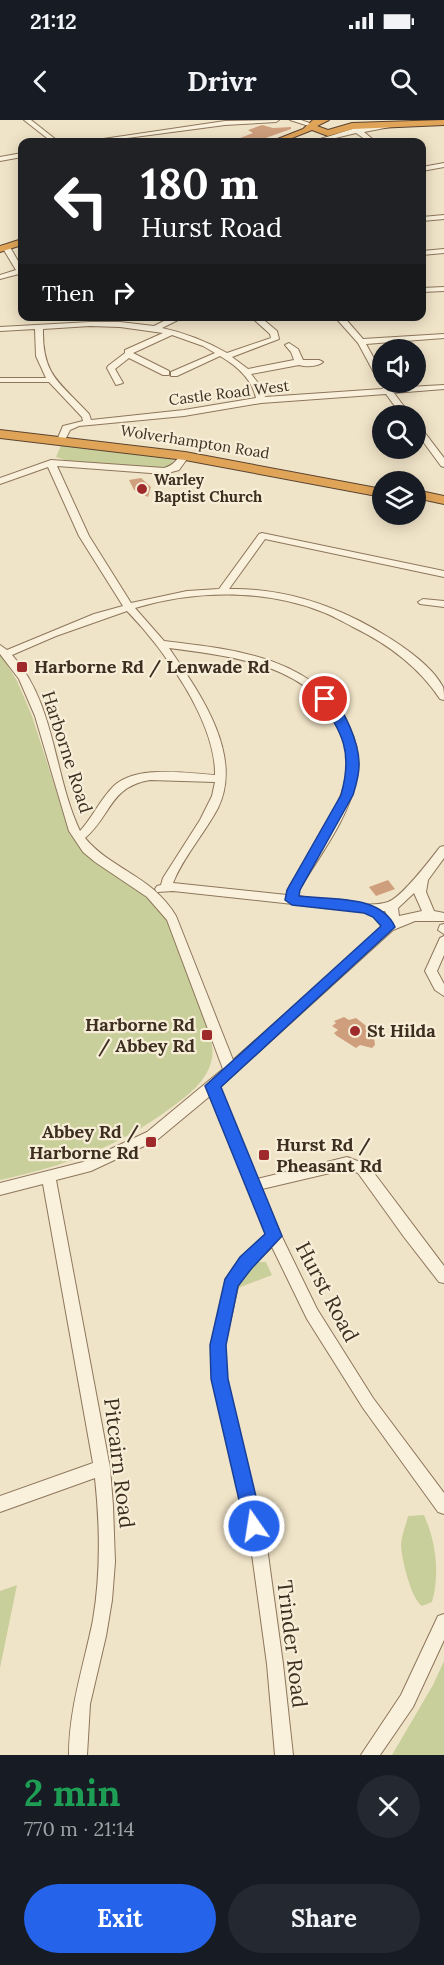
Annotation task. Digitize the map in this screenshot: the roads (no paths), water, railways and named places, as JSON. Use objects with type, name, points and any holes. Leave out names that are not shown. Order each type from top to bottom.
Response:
[{"type":"highway","points":[[283,138],[323,120]]},
{"type":"highway","points":[[314,138],[347,126],[444,122]]},
{"type":"highway","points":[[312,124],[328,133]]},
{"type":"highway","points":[[2,245],[18,235]]},
{"type":"highway","points":[[2,245],[18,243]]},
{"type":"highway","name":"Wolverhampton Road","points":[[0,429],[186,454],[372,485]]},
{"type":"highway","name":"Wolverhampton Road","points":[[0,434],[62,437]]},
{"type":"highway","name":"Wolverhampton Road","points":[[186,454],[372,491]]},
{"type":"highway","points":[[426,496],[444,500]]},
{"type":"highway","points":[[426,502],[444,506]]},
{"type":"street","points":[[27,120],[51,138]]},
{"type":"street","points":[[171,120],[171,129]]},
{"type":"street","points":[[112,138],[171,129],[276,120]]},
{"type":"street","points":[[294,120],[312,124]]},
{"type":"street","points":[[322,138],[347,126],[366,138]]},
{"type":"street","points":[[0,159],[18,155]]},
{"type":"street","points":[[426,168],[444,165]]},
{"type":"street","points":[[426,219],[444,217]]},
{"type":"street","points":[[2,245],[18,267]]},
{"type":"street","points":[[426,253],[444,251]]},
{"type":"street","points":[[0,277],[18,273]]},
{"type":"street","points":[[426,290],[444,289]]},
{"type":"street","points":[[54,321],[58,326]]},
{"type":"street","points":[[157,328],[170,321]]},
{"type":"street","points":[[129,354],[177,373],[224,354],[275,339],[274,333],[260,321]]},
{"type":"street","points":[[342,321],[361,342],[372,363]]},
{"type":"street","points":[[0,329],[106,324],[157,328],[172,332],[224,354],[247,372],[260,393],[261,400]]},
{"type":"street","points":[[39,327],[39,354],[46,371],[86,416],[88,423]]},
{"type":"street","points":[[109,385],[122,383],[111,368],[129,354],[131,349],[151,343],[172,332]]},
{"type":"street","points":[[361,342],[444,336]]},
{"type":"street","points":[[289,345],[296,351],[298,362]]},
{"type":"street","points":[[247,372],[298,362],[302,364],[320,362]]},
{"type":"street","points":[[0,380],[54,380]]},
{"type":"street","name":"Castle Road West","points":[[62,437],[72,425],[184,413],[261,400],[372,386]]},
{"type":"street","name":"Castle Road West","points":[[426,386],[444,387]]},
{"type":"street","points":[[426,441],[444,464]]},
{"type":"street","points":[[432,449],[444,447]]},
{"type":"street","points":[[0,481],[51,463],[164,471],[176,468],[186,454]]},
{"type":"street","points":[[51,463],[68,506],[87,543],[128,606],[154,633],[161,644],[202,710],[220,757],[221,778],[217,798],[167,881],[167,888]]},
{"type":"street","points":[[223,590],[262,536],[444,574]]},
{"type":"street","points":[[4,651],[128,606],[223,590],[283,596],[325,609],[397,647],[423,670],[443,695]]},
{"type":"street","points":[[423,602],[444,604]]},
{"type":"street","points":[[161,644],[238,654],[276,666],[294,675],[318,693],[337,713],[345,727],[353,764],[347,795],[293,890],[292,900]]},
{"type":"street","name":"Harborne Road","points":[[4,651],[31,695],[72,827],[78,838],[93,855],[111,868],[136,880],[165,905],[230,1070]]},
{"type":"street","points":[[78,838],[87,832],[116,790],[132,780],[152,776],[221,778]]},
{"type":"street","points":[[392,925],[391,911],[395,903],[422,879],[444,850]]},
{"type":"street","points":[[422,879],[420,892],[429,915]]},
{"type":"street","points":[[151,894],[167,888],[366,908],[412,898],[422,901]]},
{"type":"street","points":[[366,908],[378,913],[392,925]]},
{"type":"street","points":[[0,1189],[86,1167],[152,1136],[213,1086],[392,925],[429,915],[444,916]]},
{"type":"street","points":[[444,941],[431,971],[444,992]]},
{"type":"street","name":"Hurst Road","points":[[213,1086],[274,1236],[312,1314],[368,1403],[441,1503],[444,1516]]},
{"type":"street","points":[[255,1185],[347,1162],[363,1169],[444,1277]]},
{"type":"street","name":"Pitcairn Road","points":[[49,1178],[102,1468],[107,1508],[108,1555],[100,1620],[83,1697],[78,1755]]},
{"type":"street","name":"Trinder Road","points":[[274,1236],[246,1263],[231,1284],[218,1345],[220,1379],[259,1547],[275,1664],[284,1755]]},
{"type":"street","points":[[0,1504],[102,1468]]},
{"type":"street","points":[[370,1755],[407,1701],[444,1623]]},
{"type":"place","name":"Warley Baptist Church","points":[[142,489]]},
{"type":"place","name":"Harborne Rd / Lenwade Rd","points":[[22,667]]},
{"type":"place","name":"St Hilda","points":[[355,1031]]},
{"type":"place","name":"Harborne Rd / Abbey Rd","points":[[207,1035]]},
{"type":"place","name":"Abbey Rd / Harborne Rd","points":[[151,1142]]},
{"type":"place","name":"Hurst Rd / Pheasant Rd","points":[[264,1155]]}]
